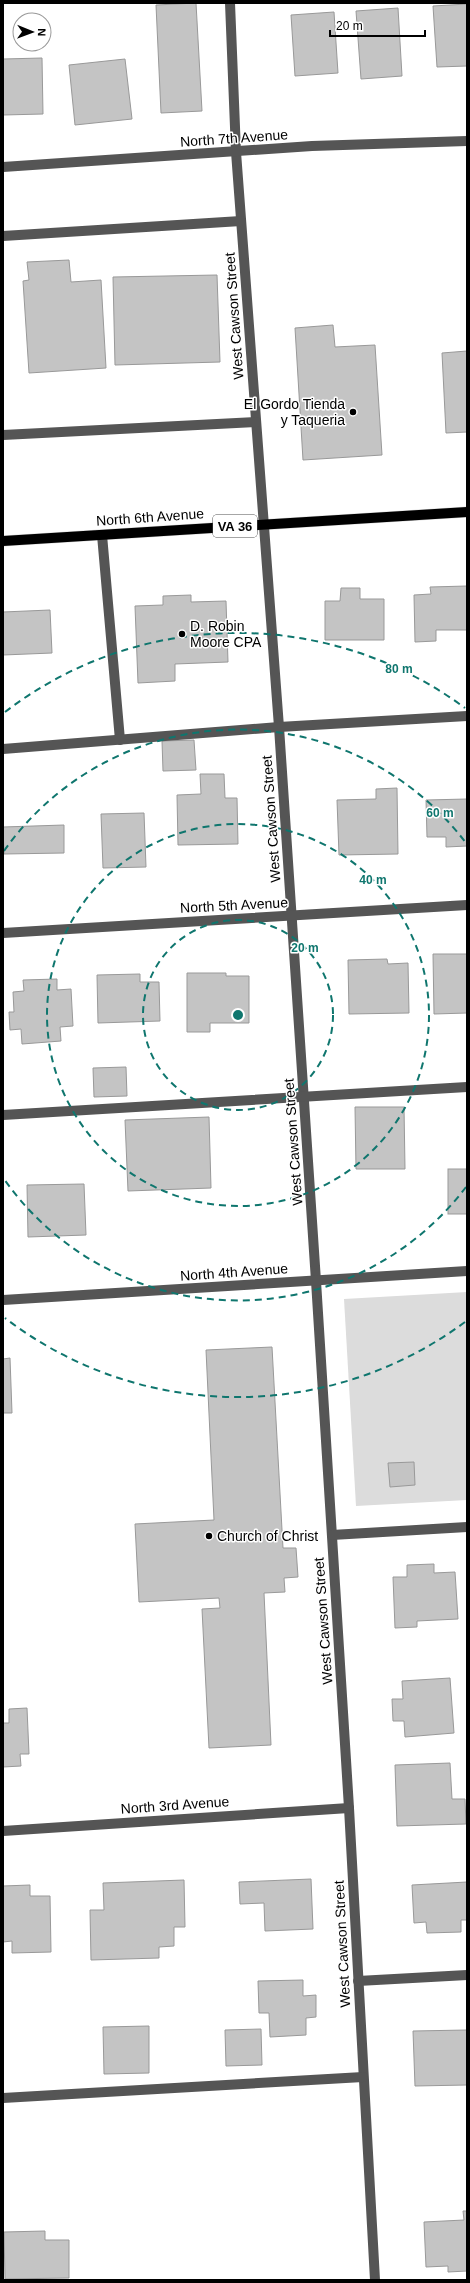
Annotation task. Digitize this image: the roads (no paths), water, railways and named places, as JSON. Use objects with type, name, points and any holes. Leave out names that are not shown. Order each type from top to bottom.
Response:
[{"type":"main road","name":"North 6th Avenue","points":[[3,541],[467,512]]},
{"type":"street","name":"West Cawson Street","points":[[230,3],[236,152],[279,727],[316,1281],[349,1808],[375,2280]]},
{"type":"street","name":"North 7th Avenue","points":[[3,167],[312,146],[467,141]]},
{"type":"street","points":[[3,236],[241,221]]},
{"type":"street","points":[[3,435],[256,422]]},
{"type":"street","points":[[102,535],[120,740]]},
{"type":"street","points":[[3,749],[279,727],[467,716]]},
{"type":"street","name":"North 5th Avenue","points":[[3,933],[467,905]]},
{"type":"street","points":[[3,1115],[467,1087]]},
{"type":"street","name":"North 4th Avenue","points":[[3,1300],[467,1271]]},
{"type":"street","points":[[332,1535],[467,1527]]},
{"type":"street","name":"North 3rd Avenue","points":[[3,1831],[349,1808]]},
{"type":"street","points":[[358,1981],[467,1974]]},
{"type":"street","points":[[3,2098],[363,2077]]},
{"type":"place","name":"El Gordo Tienda y Taqueria","points":[[353,412]]},
{"type":"place","name":"D. Robin Moore CPA","points":[[182,634]]},
{"type":"place","name":"Church of Christ","points":[[209,1536]]}]
